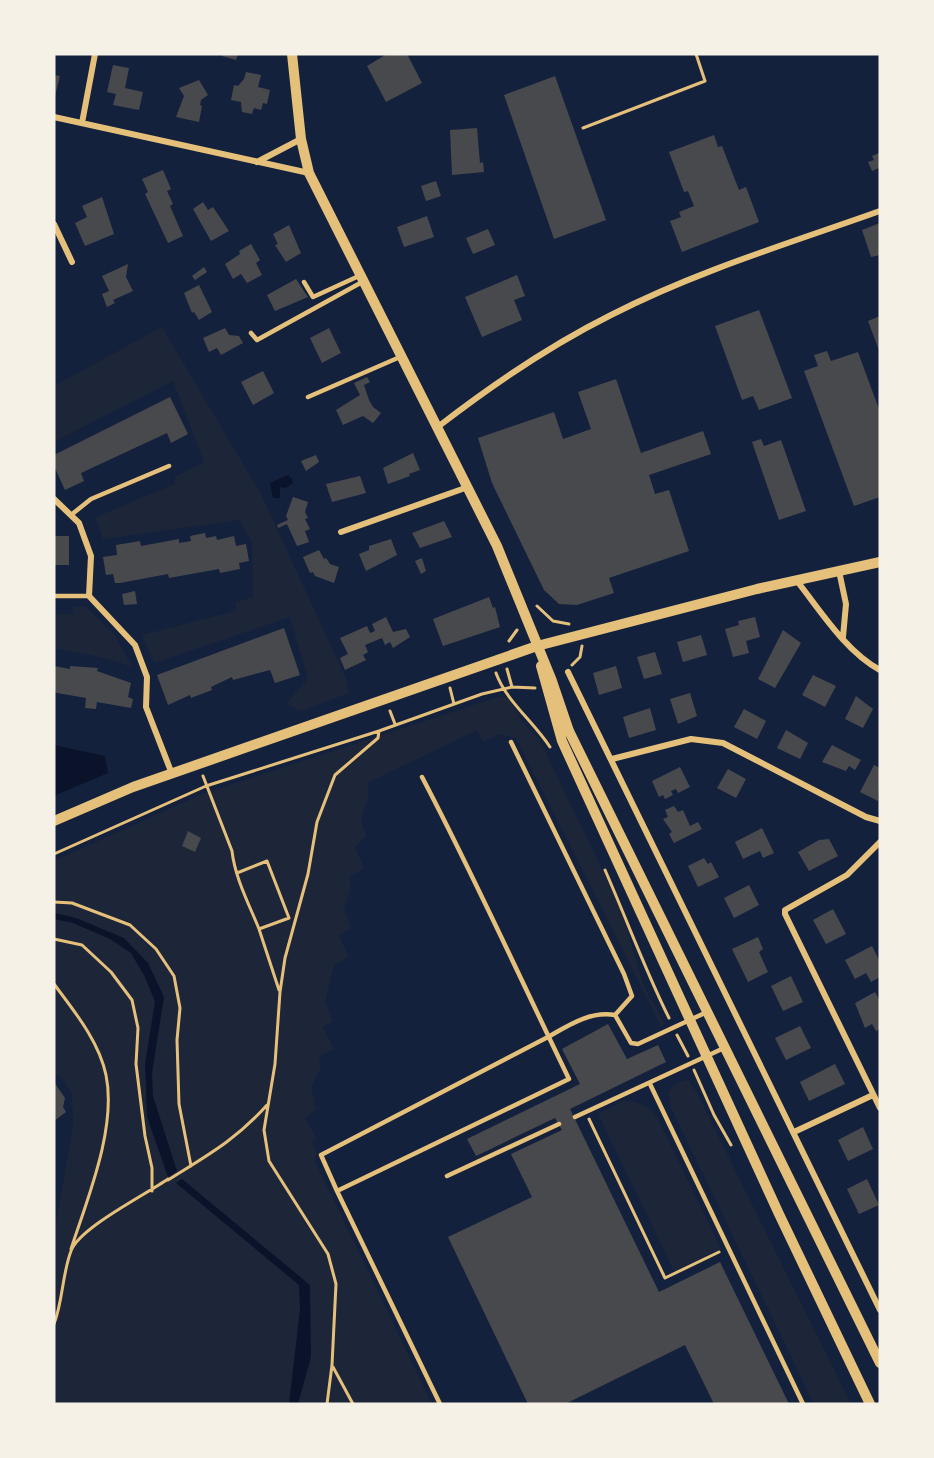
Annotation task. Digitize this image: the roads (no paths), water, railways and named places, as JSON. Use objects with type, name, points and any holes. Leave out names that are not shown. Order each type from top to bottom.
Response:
[{"type":"street","points":[[82,123],[95,54]]},
{"type":"street","points":[[292,54],[301,139],[309,172],[439,426],[497,546],[569,731],[880,1363]]},
{"type":"street","points":[[54,117],[309,172]]},
{"type":"street","points":[[257,162],[301,139]]},
{"type":"street","points":[[439,426],[496,384],[611,315],[723,266],[880,211]]},
{"type":"street","points":[[54,224],[72,262]]},
{"type":"street","points":[[341,532],[468,487]]},
{"type":"street","points":[[54,499],[79,523],[91,556],[88,596],[135,645],[147,677],[146,707],[172,774]]},
{"type":"street","points":[[54,821],[133,786],[537,645],[796,580],[880,562]]},
{"type":"street","points":[[839,571],[846,604],[843,637]]},
{"type":"street","points":[[796,580],[843,637],[870,664],[880,670]]},
{"type":"street","points":[[537,645],[545,684],[562,741],[706,1056],[870,1404]]},
{"type":"street","points":[[568,672],[880,1310]]},
{"type":"street","points":[[612,759],[691,739],[723,742],[880,821]]},
{"type":"street","points":[[880,842],[847,875],[785,910],[880,1108]]},
{"type":"street","points":[[794,1132],[873,1095]]},
{"type":"lane","points":[[304,282],[313,297],[363,278]]},
{"type":"lane","points":[[251,333],[257,340],[278,331],[363,278]]},
{"type":"lane","points":[[308,397],[402,356]]},
{"type":"lane","points":[[71,515],[91,499],[169,466]]},
{"type":"lane","points":[[54,596],[88,596]]},
{"type":"lane","points":[[511,742],[624,974],[632,996],[615,1015]]},
{"type":"lane","points":[[337,1191],[569,1078],[422,777]]},
{"type":"lane","points":[[615,1015],[630,1043],[638,1044],[706,1012]]},
{"type":"lane","points":[[440,1404],[321,1155],[577,1021],[601,1013],[615,1015]]},
{"type":"lane","points":[[575,1117],[724,1048]]},
{"type":"lane","points":[[650,1084],[803,1404]]},
{"type":"lane","points":[[447,1176],[559,1124]]}]
